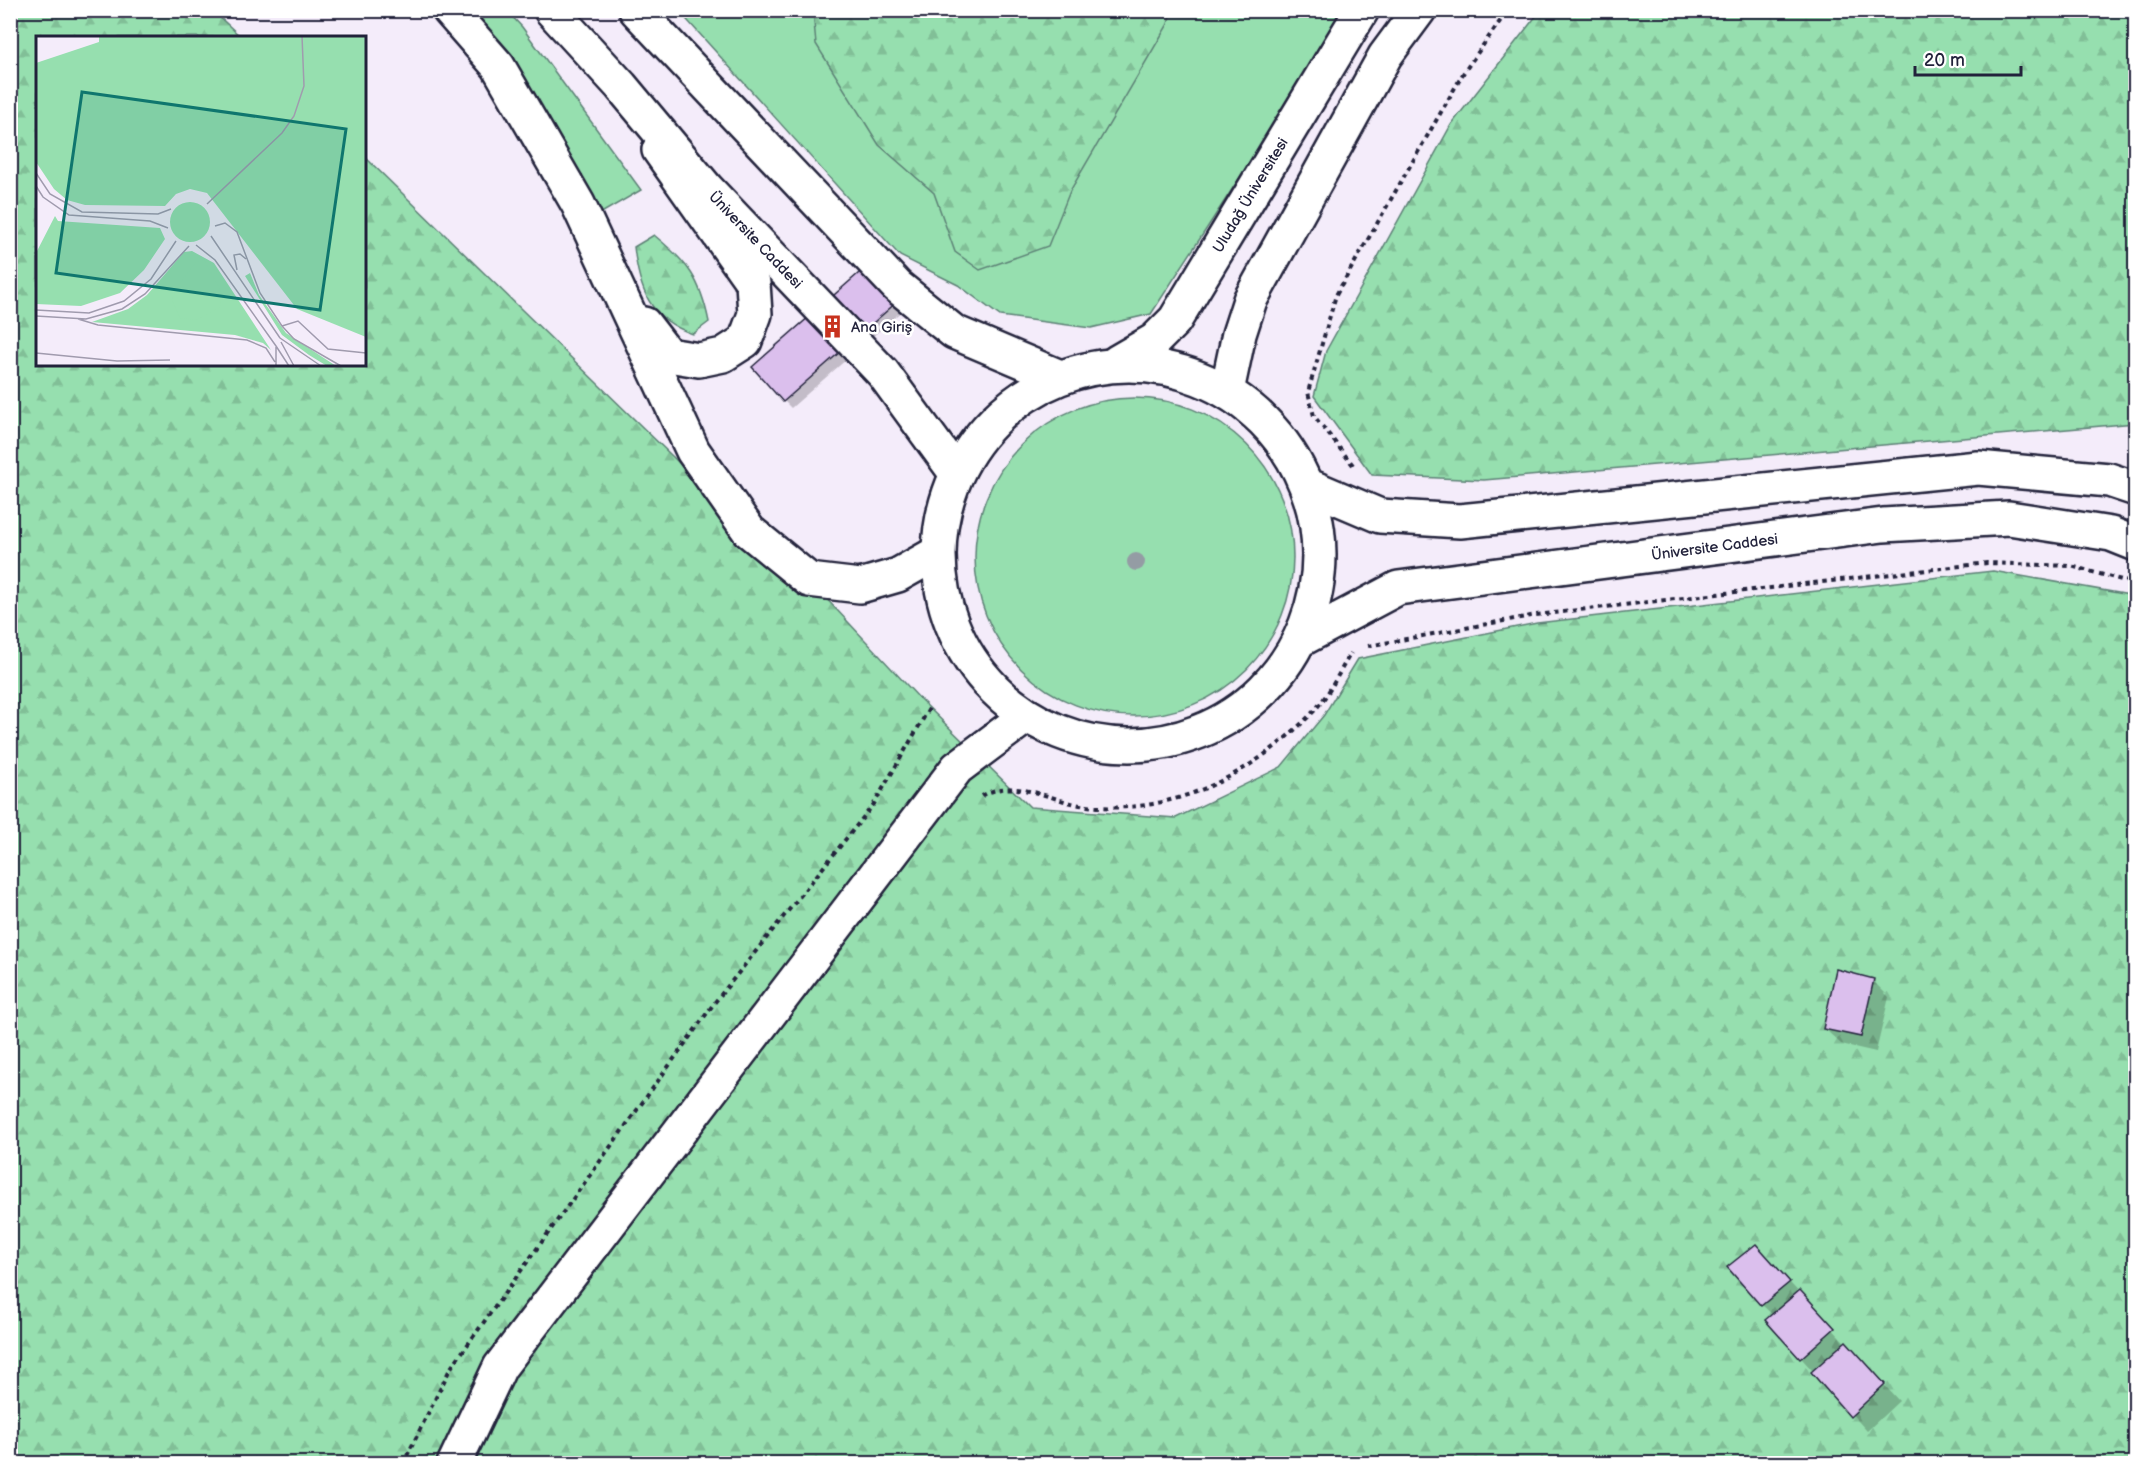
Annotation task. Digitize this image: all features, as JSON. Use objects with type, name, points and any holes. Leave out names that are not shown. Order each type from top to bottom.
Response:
[{"type":"street","points":[[449,10],[498,66],[578,204],[693,451],[749,531],[809,580],[860,586],[898,575],[937,554]]},
{"type":"street","name":"Üniversite Caddesi","points":[[550,10],[621,86],[707,189],[883,373],[956,473]]},
{"type":"street","points":[[636,10],[897,285],[954,332],[1060,377]]},
{"type":"street","name":"Uludağ Üniversitesi","points":[[1118,362],[1155,340],[1175,320],[1362,10]]},
{"type":"street","points":[[1227,391],[1239,334],[1250,300],[1385,56],[1419,10]]},
{"type":"street","points":[[619,291],[668,355],[689,359],[699,360],[723,355],[745,341],[755,314],[753,283],[668,164],[621,86]]},
{"type":"street","points":[[1118,362],[1168,368],[1227,391],[1275,431],[1307,485],[1320,536],[1318,589],[1302,639],[1264,692],[1211,729],[1149,746],[1084,742],[1025,717],[977,674],[947,617],[937,554],[942,512],[956,473],[982,432],[1018,400],[1060,377],[1118,362]]},
{"type":"street","points":[[1307,485],[1380,516],[1460,521],[1978,468],[2109,480],[2136,489]]},
{"type":"street","name":"Üniversite Caddesi","points":[[1302,639],[1398,588],[1883,525],[2009,518],[2111,534],[2136,544]]},
{"type":"street","points":[[454,1464],[500,1367],[957,768],[1025,717]]},
{"type":"path","points":[[1357,471],[1314,416],[1308,392],[1336,295],[1464,72],[1508,10]]},
{"type":"path","points":[[1366,646],[1536,615],[1987,563],[2071,566],[2136,584]]},
{"type":"path","points":[[980,798],[994,788],[1018,789],[1086,806],[1124,807],[1178,799],[1212,787],[1262,759],[1315,709],[1354,648]]},
{"type":"path","points":[[403,1464],[450,1369],[715,1002],[874,804],[930,707]]},
{"type":"green space","points":[[813,10],[1171,11],[1168,24],[1070,191],[1048,246],[980,270],[955,252],[934,193],[879,145],[816,44]]},
{"type":"green space","points":[[10,11],[213,11],[240,36],[36,36],[36,366],[366,366],[366,158],[749,531],[809,580],[919,698],[1030,807],[1176,818],[1281,767],[1324,715],[1358,659],[1537,623],[1993,571],[2135,596],[2135,1463],[11,1463]]},
{"type":"green space","points":[[464,11],[507,11],[522,27],[641,190],[598,215]]},
{"type":"green space","points":[[679,11],[1348,11],[1151,314],[1091,328],[1000,316],[958,285],[900,256]]},
{"type":"green space","points":[[1540,11],[2135,11],[2135,423],[1484,480],[1372,475],[1314,396],[1326,351],[1451,125]]},
{"type":"green space","points":[[654,235],[676,254],[697,283],[709,322],[693,334],[678,328],[656,311],[643,289],[634,247]]},
{"type":"green space","points":[[1134,398],[1165,401],[1195,410],[1235,434],[1257,456],[1281,496],[1290,526],[1293,557],[1290,588],[1281,618],[1257,658],[1235,680],[1195,704],[1165,713],[1134,716],[1103,713],[1073,704],[1033,680],[1011,658],[987,618],[978,588],[975,557],[978,526],[987,496],[1011,456],[1033,434],[1073,410],[1103,401]]},
{"type":"building","name":"Ana Giriş","points":[[883,252],[914,287],[783,402],[752,367]]},
{"type":"building","points":[[1836,969],[1874,979],[1861,1037],[1823,1029]]},
{"type":"building","points":[[1756,1244],[1790,1282],[1761,1306],[1727,1267]]},
{"type":"building","points":[[1800,1290],[1835,1328],[1800,1359],[1765,1320]]},
{"type":"building","points":[[1846,1341],[1885,1384],[1850,1417],[1811,1372]]},
{"type":"place","name":"Ana Giriş","points":[[833,327]]}]
